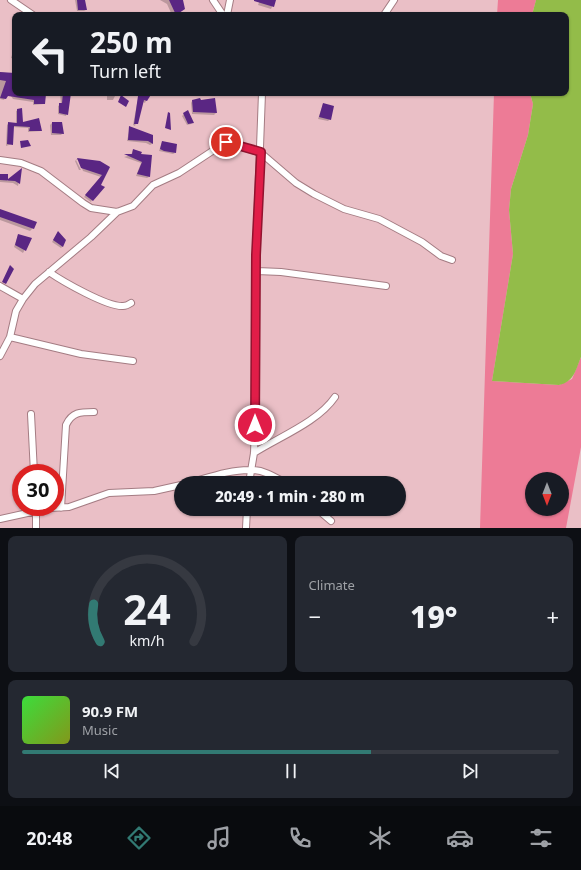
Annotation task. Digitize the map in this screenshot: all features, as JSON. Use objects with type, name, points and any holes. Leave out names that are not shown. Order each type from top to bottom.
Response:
[{"type":"street","points":[[11,0],[29,12]]},
{"type":"street","points":[[213,0],[221,12]]},
{"type":"street","points":[[228,12],[230,0]]},
{"type":"street","points":[[386,12],[394,0]]},
{"type":"street","points":[[251,476],[254,453],[256,255],[262,96]]},
{"type":"street","points":[[0,356],[10,337],[16,311],[23,299],[49,272],[91,237],[117,212],[133,206],[153,185],[179,173],[226,142],[261,153],[296,182],[314,194],[344,209],[379,219],[422,242],[441,256],[452,260]]},
{"type":"street","points":[[0,160],[21,162],[41,171],[91,208],[117,212]]},
{"type":"street","points":[[257,271],[281,272],[386,286]]},
{"type":"street","points":[[49,272],[76,289],[121,307],[131,303]]},
{"type":"street","points":[[0,286],[23,299]]},
{"type":"street","points":[[10,337],[81,354],[133,361]]},
{"type":"street","points":[[254,453],[320,413],[335,397]]},
{"type":"street","points":[[64,464],[66,425],[69,419],[75,413],[94,412]]},
{"type":"street","points":[[31,414],[34,464]]},
{"type":"street","points":[[216,476],[252,470],[274,476]]},
{"type":"street","points":[[64,508],[75,506],[109,493],[154,491],[174,487]]},
{"type":"street","points":[[0,519],[12,516]]},
{"type":"street","points":[[36,516],[36,528]]},
{"type":"street","points":[[246,528],[247,516]]},
{"type":"street","points":[[325,516],[331,521]]},
{"type":"shaded area","points":[[498,0],[536,0],[533,12],[497,12]]},
{"type":"shaded area","points":[[536,0],[581,0],[581,357],[571,378],[559,385],[492,381],[513,254],[509,210],[511,189],[528,135],[533,104],[531,96],[569,96],[569,12],[533,12]]},
{"type":"shaded area","points":[[494,96],[531,96],[533,104],[528,135],[511,189],[509,210],[513,254],[492,381],[559,385],[572,379],[581,357],[581,447],[569,512],[569,472],[525,472],[525,516],[568,516],[566,528],[480,528]]},
{"type":"building","points":[[77,0],[85,0],[87,10],[78,10]]},
{"type":"building","points":[[169,0],[183,0],[185,9],[180,12],[175,12]]},
{"type":"building","points":[[254,0],[276,0],[274,7]]},
{"type":"building","points":[[0,72],[12,73],[12,96],[46,96],[45,104],[34,104],[34,100],[8,96],[6,99],[0,98],[6,81],[0,80]]},
{"type":"building","points":[[63,96],[71,96],[68,115],[59,113],[59,103],[62,103]]},
{"type":"building","points":[[121,96],[129,101],[126,107],[118,102]]},
{"type":"building","points":[[138,96],[150,96],[147,101],[144,100],[138,124],[134,124]]},
{"type":"building","points":[[200,98],[201,100],[215,98],[217,113],[193,112],[192,100]]},
{"type":"building","points":[[323,103],[334,106],[331,120],[319,117]]},
{"type":"building","points":[[22,108],[23,122],[39,118],[42,131],[29,131],[30,127],[14,126],[13,145],[7,144],[8,122],[17,123],[17,109]]},
{"type":"building","points":[[188,110],[194,123],[188,124],[183,113]]},
{"type":"building","points":[[168,112],[170,113],[171,130],[165,128]]},
{"type":"building","points":[[52,122],[62,122],[64,134],[52,133]]},
{"type":"building","points":[[129,126],[153,135],[153,144],[148,141],[128,140]]},
{"type":"building","points":[[28,140],[31,146],[21,148],[20,141]]},
{"type":"building","points":[[162,141],[177,144],[176,153],[160,149]]},
{"type":"building","points":[[133,149],[142,152],[141,154],[152,155],[150,177],[137,174],[142,162],[124,154],[132,154]]},
{"type":"building","points":[[77,158],[100,161],[110,167],[101,185],[105,187],[93,201],[85,195],[102,175],[81,168]]},
{"type":"building","points":[[22,168],[20,184],[15,181],[0,180],[0,174],[8,174],[8,179]]},
{"type":"building","points":[[0,209],[37,222],[34,229],[0,217]]},
{"type":"building","points":[[58,231],[66,240],[63,247],[53,240]]},
{"type":"building","points":[[18,234],[32,238],[26,251],[15,245]]},
{"type":"building","points":[[10,265],[14,269],[6,284],[2,282]]},
{"type":"route","points":[[226,142],[261,152],[256,255],[255,425]]}]
